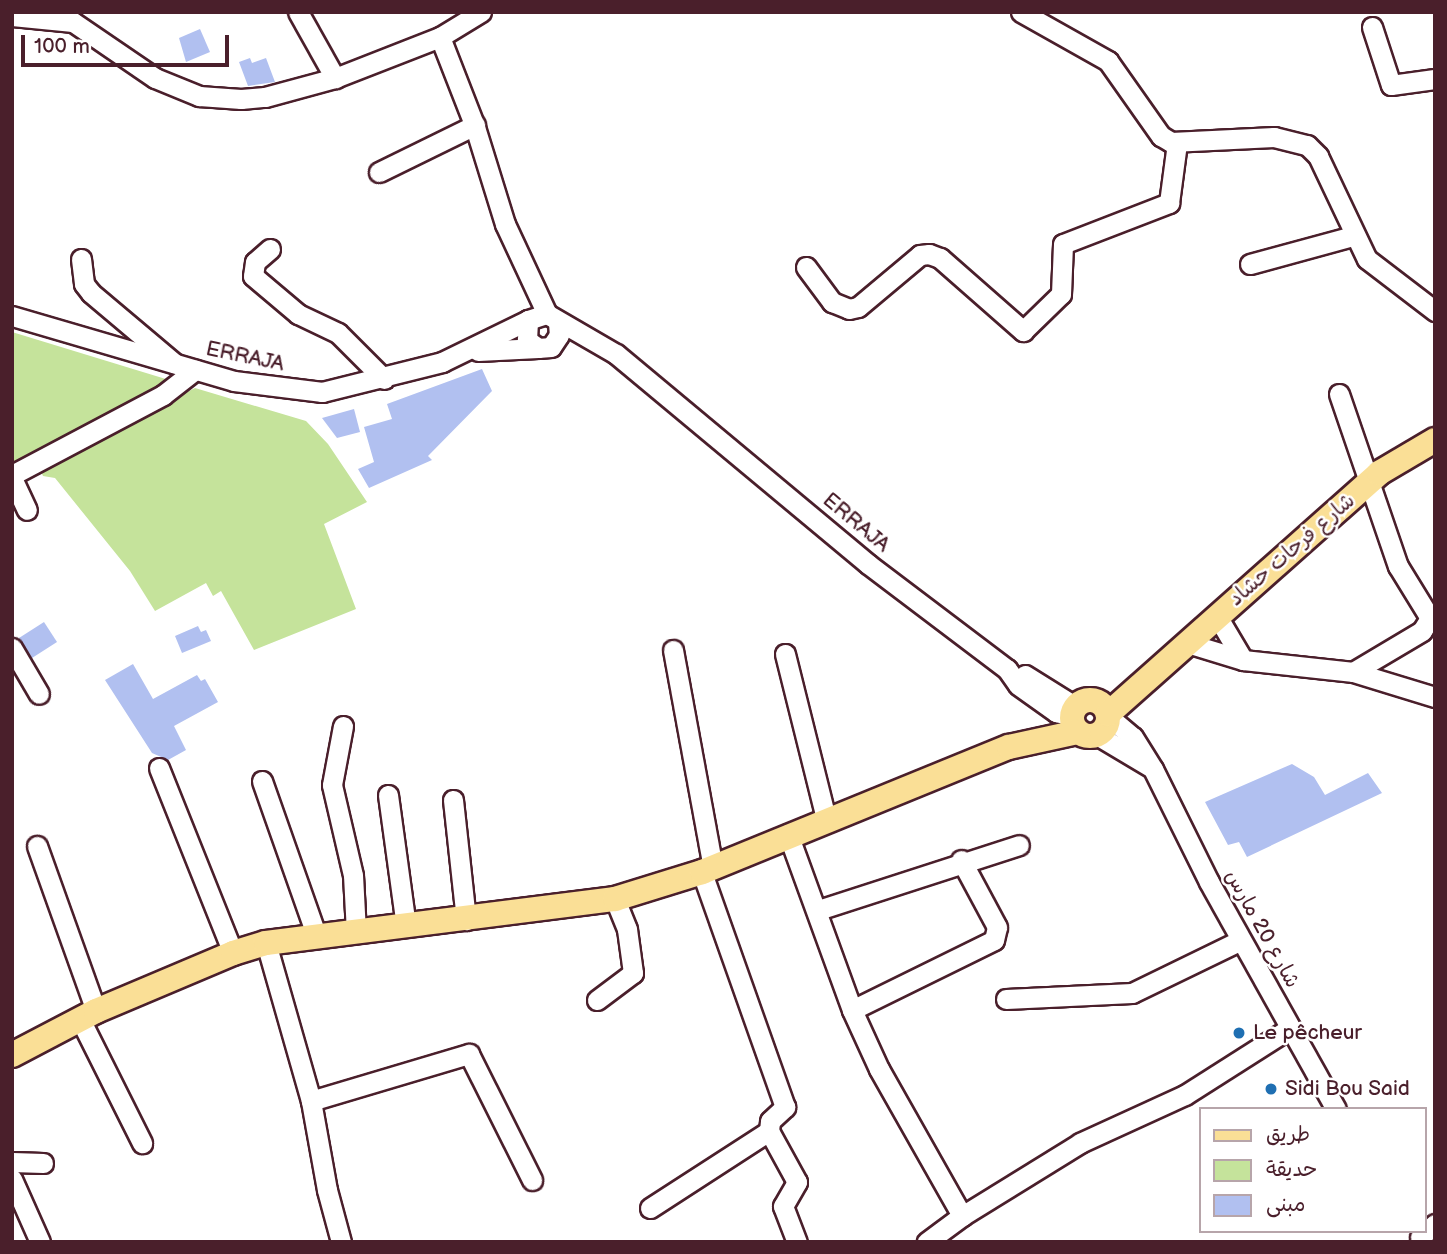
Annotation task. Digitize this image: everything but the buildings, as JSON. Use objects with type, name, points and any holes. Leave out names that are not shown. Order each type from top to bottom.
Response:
[{"type":"main road","name":"شارع فرحات حشاد","points":[[12,1055],[88,1015],[233,953],[266,943],[467,920],[615,899],[708,869],[825,819],[1009,747],[1020,737],[1089,718],[1151,681],[1157,670],[1367,484],[1435,440]]},
{"type":"street","points":[[298,12],[335,78]]},
{"type":"street","points":[[12,16],[80,17],[144,72],[200,96],[265,97],[335,78],[440,37],[481,12]]},
{"type":"street","points":[[1020,12],[1108,61],[1161,136],[1177,143],[1274,137],[1300,142],[1318,156],[1353,236],[1383,274],[1435,311]]},
{"type":"street","points":[[1372,27],[1391,85],[1435,79]]},
{"type":"street","points":[[440,37],[475,125],[505,224],[528,276],[542,318],[559,335],[545,347]]},
{"type":"street","points":[[379,172],[475,125]]},
{"type":"street","points":[[806,267],[832,302],[849,309],[858,307],[920,255],[929,254],[940,258],[1023,331],[1061,293],[1062,252],[1068,239],[1169,203],[1177,143]]},
{"type":"street","points":[[1250,264],[1353,236]]},
{"type":"street","points":[[270,249],[255,262],[253,276],[298,314],[338,333],[384,379]]},
{"type":"street","points":[[81,259],[84,284],[91,293],[174,363]]},
{"type":"street","name":"ERRAJA","points":[[12,316],[265,388],[312,392],[384,379],[470,352]]},
{"type":"street","points":[[542,318],[527,340],[545,347]]},
{"type":"street","points":[[470,352],[542,318]]},
{"type":"street","name":"ERRAJA","points":[[542,318],[616,354],[868,564],[1007,669],[1025,675],[1089,718]]},
{"type":"street","points":[[470,352],[582,346],[616,354]]},
{"type":"street","points":[[27,510],[12,477],[163,395],[195,370]]},
{"type":"street","points":[[1339,394],[1367,484],[1398,566],[1430,618],[1422,631],[1353,672]]},
{"type":"street","points":[[1217,616],[1243,660]]},
{"type":"street","points":[[1188,643],[1243,660],[1353,672],[1435,697]]},
{"type":"street","points":[[12,648],[39,694]]},
{"type":"street","points":[[673,650],[708,869],[785,1100],[783,1111],[770,1121],[769,1131],[797,1182],[783,1206],[797,1242]]},
{"type":"street","points":[[785,654],[825,819]]},
{"type":"street","name":"شارع 20 مارس","points":[[1089,718],[1133,737],[1153,769],[1241,940],[1335,1107]]},
{"type":"street","points":[[343,726],[332,785],[353,875],[356,932]]},
{"type":"street","points":[[159,768],[233,953]]},
{"type":"street","points":[[262,781],[317,937]]},
{"type":"street","points":[[388,795],[406,926]]},
{"type":"street","points":[[453,800],[467,920]]},
{"type":"street","points":[[788,834],[818,910],[852,1010],[879,1069],[962,1216]]},
{"type":"street","points":[[818,910],[961,860],[1019,845]]},
{"type":"street","points":[[37,846],[88,1015],[142,1143]]},
{"type":"street","points":[[852,1010],[994,940],[997,927],[961,860]]},
{"type":"street","points":[[597,1000],[633,973],[627,929],[615,899]]},
{"type":"street","points":[[1006,999],[1132,993],[1241,940]]},
{"type":"street","points":[[266,943],[311,1101],[339,1241]]},
{"type":"street","points":[[927,1242],[962,1216],[1080,1143],[1185,1095],[1290,1028]]},
{"type":"street","points":[[311,1101],[469,1055],[532,1180]]},
{"type":"street","points":[[650,1208],[769,1131]]},
{"type":"street","points":[[12,1162],[43,1163]]},
{"type":"street","points":[[12,1179],[40,1242]]},
{"type":"green space","points":[[12,332],[169,380],[166,388],[12,464]]},
{"type":"green space","points":[[195,388],[306,421],[328,444],[367,502],[324,524],[356,609],[254,650],[221,591],[213,596],[206,583],[155,611],[130,571],[55,478],[43,476],[39,467]]},
{"type":"place","name":"Le pêcheur","points":[[1239,1033]]},
{"type":"place","name":"Sidi Bou Said","points":[[1271,1089]]}]
